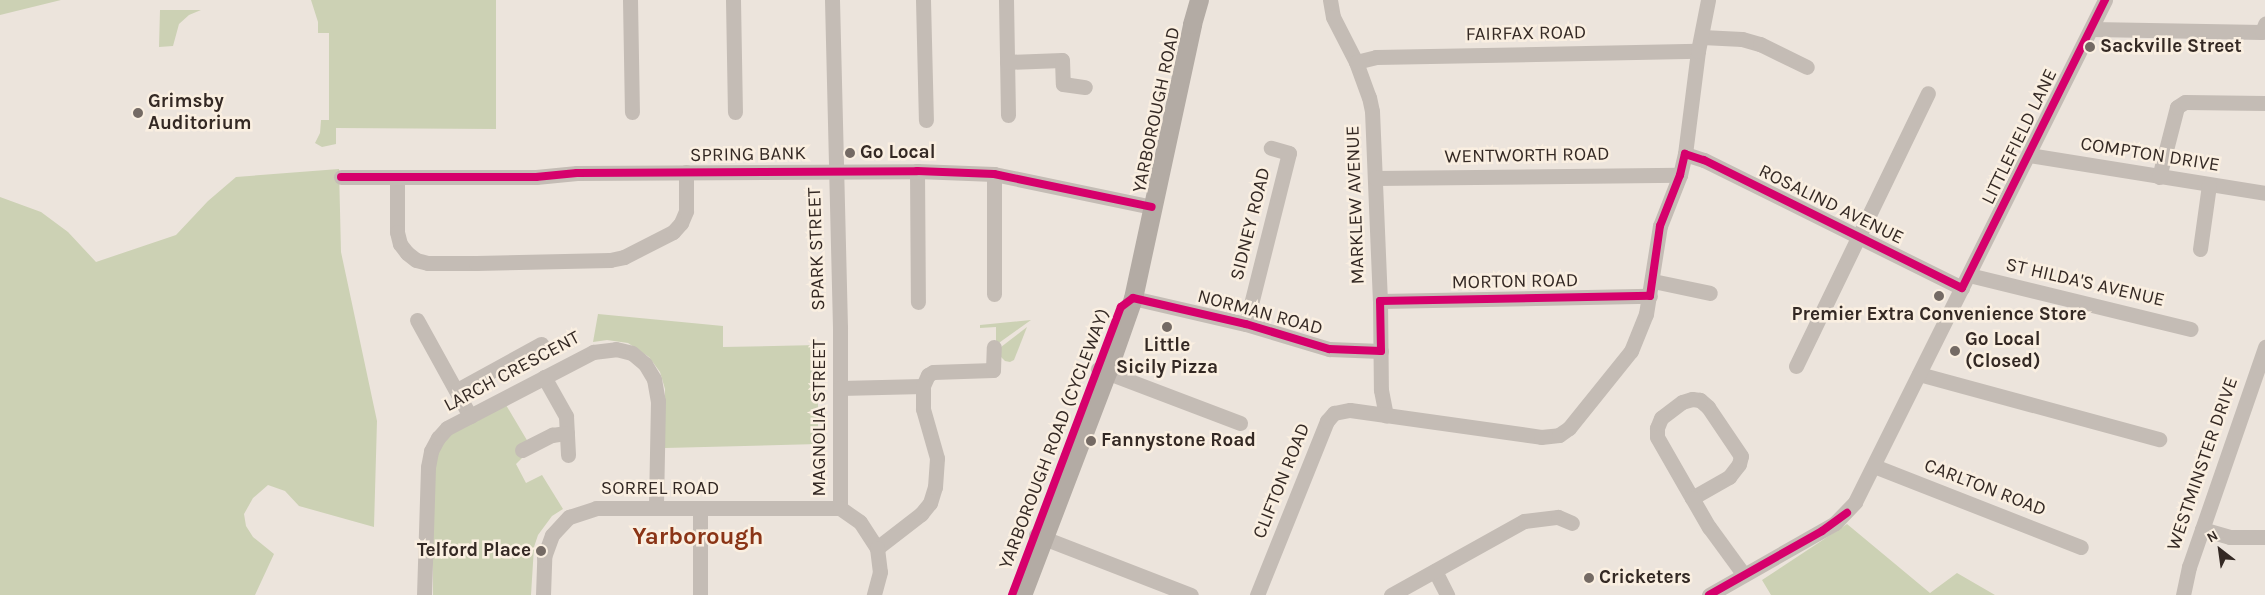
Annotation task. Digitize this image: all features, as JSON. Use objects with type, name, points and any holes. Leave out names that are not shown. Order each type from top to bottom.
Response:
[{"type":"main road","name":"YARBOROUGH ROAD","points":[[1022,595],[1040,536],[1103,370],[1133,298],[1192,24],[1199,0]]},
{"type":"street","points":[[630,0],[632,112]]},
{"type":"street","points":[[733,0],[734,112]]},
{"type":"street","name":"SPARK STREET","points":[[832,0],[840,328]]},
{"type":"street","points":[[924,0],[926,120]]},
{"type":"street","points":[[1006,0],[1008,115]]},
{"type":"street","name":"MARKLEW AVENUE","points":[[1330,0],[1333,17],[1356,62],[1372,111],[1380,301],[1381,390],[1386,416]]},
{"type":"street","points":[[1651,289],[1660,226],[1680,175],[1685,154],[1708,0]]},
{"type":"street","name":"LITTLEFIELD LANE","points":[[1709,595],[1841,518],[1855,502],[2105,0]]},
{"type":"street","points":[[2092,28],[2262,31]]},
{"type":"street","name":"FAIRFAX ROAD","points":[[1356,62],[1376,57],[1700,44],[1742,39],[1760,44],[1807,67]]},
{"type":"street","points":[[1007,62],[1062,60],[1064,84],[1085,87]]},
{"type":"street","points":[[1796,366],[1928,94]]},
{"type":"street","points":[[2159,177],[2177,107],[2185,102],[2265,103]]},
{"type":"street","name":"SIDNEY ROAD","points":[[1246,324],[1290,153],[1271,148]]},
{"type":"street","name":"ROSALIND AVENUE","points":[[1685,154],[1704,160],[1859,238],[1966,282]]},
{"type":"street","name":"COMPTON DRIVE","points":[[2028,155],[2265,193]]},
{"type":"street","points":[[917,171],[918,302]]},
{"type":"street","name":"SPRING BANK","points":[[341,177],[536,177],[577,173],[917,171],[994,174],[1152,207]]},
{"type":"street","points":[[397,176],[397,232],[400,244],[407,253],[416,260],[428,263],[476,263],[610,260],[624,257],[673,232],[681,223],[686,212],[686,172]]},
{"type":"street","points":[[994,174],[994,294]]},
{"type":"street","name":"WENTWORTH ROAD","points":[[1375,178],[1680,175]]},
{"type":"street","points":[[2200,249],[2209,185]]},
{"type":"street","name":"ST HILDA'S AVENUE","points":[[1966,282],[2191,329]]},
{"type":"street","name":"MORTON ROAD","points":[[1380,301],[1651,289],[1710,293]]},
{"type":"street","name":"CLIFTON ROAD","points":[[1257,595],[1305,480],[1327,421],[1332,415],[1340,410],[1541,437],[1559,435],[1569,428],[1631,351],[1640,332],[1651,289]]},
{"type":"street","name":"NORMAN ROAD","points":[[1133,298],[1246,324],[1329,349],[1381,351]]},
{"type":"street","points":[[417,320],[470,416]]},
{"type":"street","name":"MAGNOLIA STREET","points":[[840,328],[840,508]]},
{"type":"street","points":[[457,390],[541,344]]},
{"type":"street","points":[[878,548],[921,514],[930,502],[935,487],[937,458],[923,409],[923,386],[928,375],[933,372],[993,370],[994,347]]},
{"type":"street","name":"WESTMINSTER DRIVE","points":[[2183,595],[2185,578],[2265,347]]},
{"type":"street","name":"LARCH CRESCENT","points":[[424,595],[428,467],[431,451],[438,438],[447,428],[544,376],[600,350],[624,350],[632,353],[645,364],[654,379],[658,401],[656,508]]},
{"type":"street","points":[[1103,370],[1240,423]]},
{"type":"street","points":[[1919,374],[2159,439]]},
{"type":"street","points":[[544,376],[566,416],[568,455]]},
{"type":"street","points":[[840,388],[923,386]]},
{"type":"street","points":[[1692,498],[1729,477],[1739,464],[1741,456],[1708,407],[1700,400],[1692,399],[1682,402],[1661,418],[1657,428],[1657,437],[1692,498],[1709,527],[1744,575]]},
{"type":"street","points":[[522,450],[552,435],[567,433]]},
{"type":"street","name":"CARLTON ROAD","points":[[1874,466],[2080,547]]},
{"type":"street","name":"SORREL ROAD","points":[[543,595],[544,557],[547,546],[560,525],[570,517],[596,508],[840,508]]},
{"type":"street","points":[[840,508],[860,522],[878,548],[880,572],[874,595]]},
{"type":"street","points":[[700,509],[700,595]]},
{"type":"street","points":[[1391,595],[1524,521],[1535,518],[1558,517],[1572,522]]},
{"type":"street","points":[[2202,529],[2230,537],[2265,538]]},
{"type":"street","points":[[1040,536],[1191,595]]},
{"type":"street","points":[[1435,571],[1447,595]]},
{"type":"green space","points":[[0,0],[61,0],[0,15]]},
{"type":"green space","points":[[311,0],[496,0],[496,129],[336,128],[336,144],[322,147],[315,143],[320,133],[321,120],[329,120],[329,33],[318,33],[318,22]]},
{"type":"green space","points":[[160,10],[201,10],[189,15],[179,24],[173,46],[159,47]]},
{"type":"green space","points":[[339,169],[341,252],[377,421],[374,527],[299,506],[285,491],[268,485],[253,498],[244,514],[246,526],[253,537],[274,554],[255,595],[0,595],[0,197],[41,212],[68,232],[96,262],[176,235],[208,201],[236,177]]},
{"type":"green space","points":[[598,314],[723,326],[723,347],[818,345],[818,444],[665,448],[665,389],[660,372],[649,357],[628,343],[607,340],[593,342]]},
{"type":"green space","points":[[1031,320],[996,345],[996,327],[980,328],[980,325]]},
{"type":"green space","points":[[1027,327],[1014,360],[1010,362],[1005,361],[1001,357],[1001,347]]},
{"type":"green space","points":[[506,405],[528,442],[517,448],[522,458],[516,464],[526,483],[542,475],[563,509],[552,516],[538,535],[534,547],[531,595],[433,595],[433,463],[443,441],[456,431]]},
{"type":"green space","points":[[1847,524],[1930,593],[1957,573],[1995,595],[1771,595],[1762,580]]},
{"type":"cycle path","name":"YARBOROUGH ROAD (CYCLEWAY)","points":[[1012,595],[1121,307],[1133,298],[1246,324],[1329,349],[1381,351],[1380,301],[1650,296],[1660,226],[1680,175],[1685,154],[1704,160],[1962,288],[2105,0]]},
{"type":"cycle path","points":[[341,177],[536,177],[577,173],[917,171],[994,174],[1152,207]]},
{"type":"cycle path","points":[[1709,595],[1822,531],[1847,513]]},
{"type":"place","name":"Sackville Street","points":[[2090,47]]},
{"type":"place","name":"Grimsby Auditorium","points":[[138,113]]},
{"type":"place","name":"Go Local","points":[[850,153]]},
{"type":"place","name":"Premier Extra Convenience Store","points":[[1939,296]]},
{"type":"place","name":"Little Sicily Pizza","points":[[1167,327]]},
{"type":"place","name":"Go Local (Closed)","points":[[1955,351]]},
{"type":"place","name":"Fannystone Road","points":[[1091,441]]},
{"type":"place","name":"Telford Place","points":[[541,551]]},
{"type":"place","name":"Cricketers","points":[[1589,578]]},
{"type":"district","name":"Yarborough","points":[[698,537]]}]
